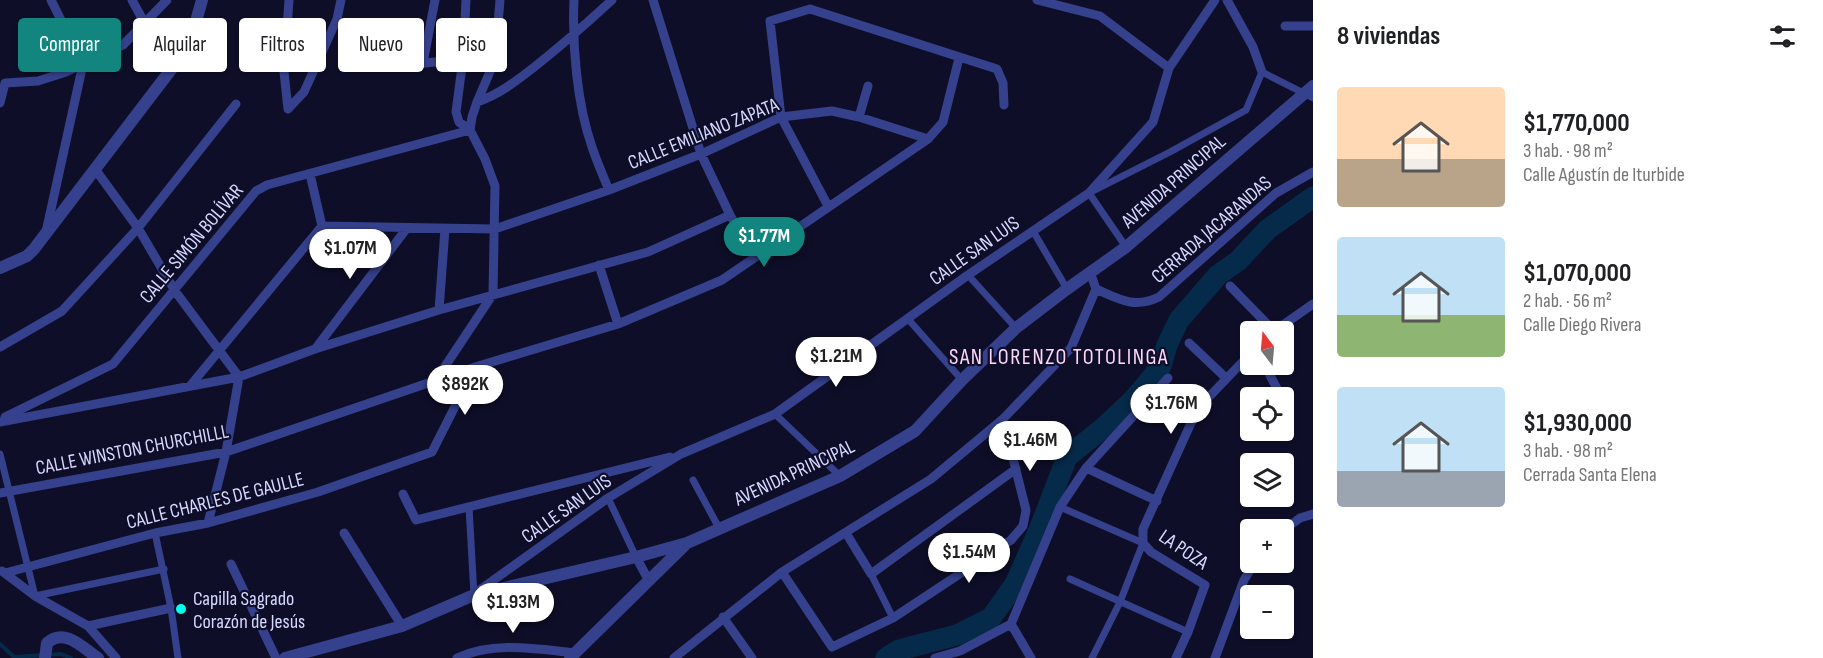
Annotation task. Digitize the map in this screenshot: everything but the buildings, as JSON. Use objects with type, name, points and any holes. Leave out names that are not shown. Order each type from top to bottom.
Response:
[{"type":"street","points":[[51,0],[60,18]]},
{"type":"street","points":[[132,0],[142,18]]},
{"type":"street","points":[[148,18],[167,0]]},
{"type":"street","points":[[0,268],[27,255],[189,46],[201,0]]},
{"type":"street","points":[[289,0],[284,72],[288,109],[304,92],[337,19],[341,0]]},
{"type":"street","points":[[424,58],[435,0]]},
{"type":"street","points":[[465,18],[466,0]]},
{"type":"street","points":[[436,380],[493,294],[495,186],[471,130],[477,102],[495,60],[500,0]]},
{"type":"street","points":[[574,0],[573,37],[583,115],[591,146],[609,190]]},
{"type":"street","points":[[477,102],[493,97],[573,37],[612,0]]},
{"type":"street","points":[[667,0],[655,2],[701,154],[730,214],[756,257]]},
{"type":"street","points":[[1037,0],[1100,16],[1169,68]]},
{"type":"street","name":"CALLE SAN LUIS","points":[[474,594],[608,498],[681,454],[775,414],[968,275],[1089,193],[1153,122],[1169,68],[1215,0]]},
{"type":"street","points":[[1126,247],[1089,193],[1246,110],[1262,72],[1253,47],[1227,0]]},
{"type":"street","points":[[828,206],[782,117],[770,21],[810,9],[996,69],[1003,83],[1004,105]]},
{"type":"street","points":[[1285,26],[1313,26]]},
{"type":"street","points":[[121,46],[133,34]]},
{"type":"street","name":"CALLE WINSTON CHURCHILLL","points":[[4,492],[226,452],[475,367],[618,324],[705,288],[756,257],[928,139],[944,122],[959,58]]},
{"type":"street","points":[[0,72],[5,83],[0,103]]},
{"type":"street","points":[[5,83],[38,81],[62,72]]},
{"type":"street","points":[[45,233],[81,72]]},
{"type":"street","points":[[461,72],[456,112],[459,122],[471,130]]},
{"type":"street","points":[[1262,72],[1310,92]]},
{"type":"street","points":[[859,117],[868,86]]},
{"type":"street","name":"AVENIDA PRINCIPAL","points":[[285,658],[402,626],[474,594],[687,543],[840,476],[915,430],[1016,328],[1126,247],[1310,92]]},
{"type":"street","points":[[0,347],[62,311],[138,228],[236,104]]},
{"type":"street","name":"CALLE EMILIANO ZAPATA","points":[[322,226],[495,229],[609,190],[701,154],[782,117],[832,111],[928,139]]},
{"type":"street","name":"CALLE SIMÓN BOLÍVAR","points":[[0,421],[113,364],[256,191],[267,185],[471,130]]},
{"type":"street","points":[[95,170],[138,228],[175,291],[239,377],[226,452],[208,523]]},
{"type":"street","name":"CERRADA JACARANDAS","points":[[1096,289],[1127,302],[1139,304],[1159,297],[1276,193],[1313,172]]},
{"type":"street","points":[[189,386],[322,226],[310,174]]},
{"type":"street","points":[[0,421],[239,377],[315,349],[439,310],[648,252],[730,214]]},
{"type":"street","points":[[315,349],[407,228]]},
{"type":"street","points":[[439,310],[445,229]]},
{"type":"street","points":[[1033,231],[1067,289]]},
{"type":"street","points":[[599,265],[618,324]]},
{"type":"street","points":[[674,658],[782,572],[931,479],[1003,419],[1071,348],[1096,289],[1090,272]]},
{"type":"street","points":[[968,275],[1016,328]]},
{"type":"street","points":[[1230,286],[1264,321]]},
{"type":"street","points":[[1288,321],[1313,304]]},
{"type":"street","points":[[908,320],[962,380]]},
{"type":"street","points":[[1189,343],[1226,378]]},
{"type":"street","points":[[1092,658],[1120,602],[1143,543],[1143,529],[1191,423],[1207,399],[1240,364]]},
{"type":"street","name":"CALLE CHARLES DE GAULLE","points":[[2,572],[155,533],[208,523],[318,492],[432,452],[475,367]]},
{"type":"street","points":[[935,658],[962,654],[1011,624],[1060,507],[1086,468],[1168,378]]},
{"type":"street","points":[[775,414],[840,476]]},
{"type":"street","points":[[782,572],[832,647],[893,618],[1011,540],[1023,526],[1026,510],[1003,419]]},
{"type":"street","points":[[0,454],[4,492],[35,596]]},
{"type":"street","name":"CALLE SAN LUIS","points":[[403,494],[416,520],[681,454]]},
{"type":"street","points":[[1086,468],[1157,501]]},
{"type":"street","points":[[871,574],[1016,469]]},
{"type":"street","points":[[693,480],[719,528]]},
{"type":"street","points":[[608,498],[649,581]]},
{"type":"street","points":[[469,507],[474,594]]},
{"type":"street","points":[[1060,507],[1143,543]]},
{"type":"street","points":[[1294,522],[1313,514]]},
{"type":"street","points":[[155,533],[164,569],[178,658]]},
{"type":"street","points":[[344,533],[402,626]]},
{"type":"street","points":[[846,533],[871,574],[893,618]]},
{"type":"street","points":[[457,658],[486,649],[524,647],[572,656],[687,543]]},
{"type":"street","name":"LA POZA","points":[[1143,543],[1151,552],[1205,585],[1188,632]]},
{"type":"street","points":[[231,564],[276,658]]},
{"type":"street","points":[[35,596],[164,569]]},
{"type":"street","points":[[2,572],[35,596],[88,626],[116,658]]},
{"type":"street","points":[[1215,658],[1248,573]]},
{"type":"street","points":[[1070,579],[1188,632],[1176,658]]},
{"type":"street","points":[[88,626],[171,608]]},
{"type":"street","points":[[723,617],[752,658]]},
{"type":"street","points":[[1011,624],[1031,658]]},
{"type":"street","points":[[45,653],[51,639],[68,637],[98,658]]},
{"type":"waterway","points":[[886,658],[899,650],[957,635],[991,618],[1015,584],[1067,457],[1103,428],[1132,401],[1149,381],[1161,366],[1167,345],[1179,320],[1218,275],[1238,261],[1268,229],[1313,197]]},
{"type":"waterway","points":[[0,644],[14,657],[61,654],[71,658]]},
{"type":"place","name":"Capilla Sagrado Corazón de Jesús","points":[[181,609]]},
{"type":"district","name":"SAN LORENZO TOTOLINGA","points":[[1059,356]]}]
